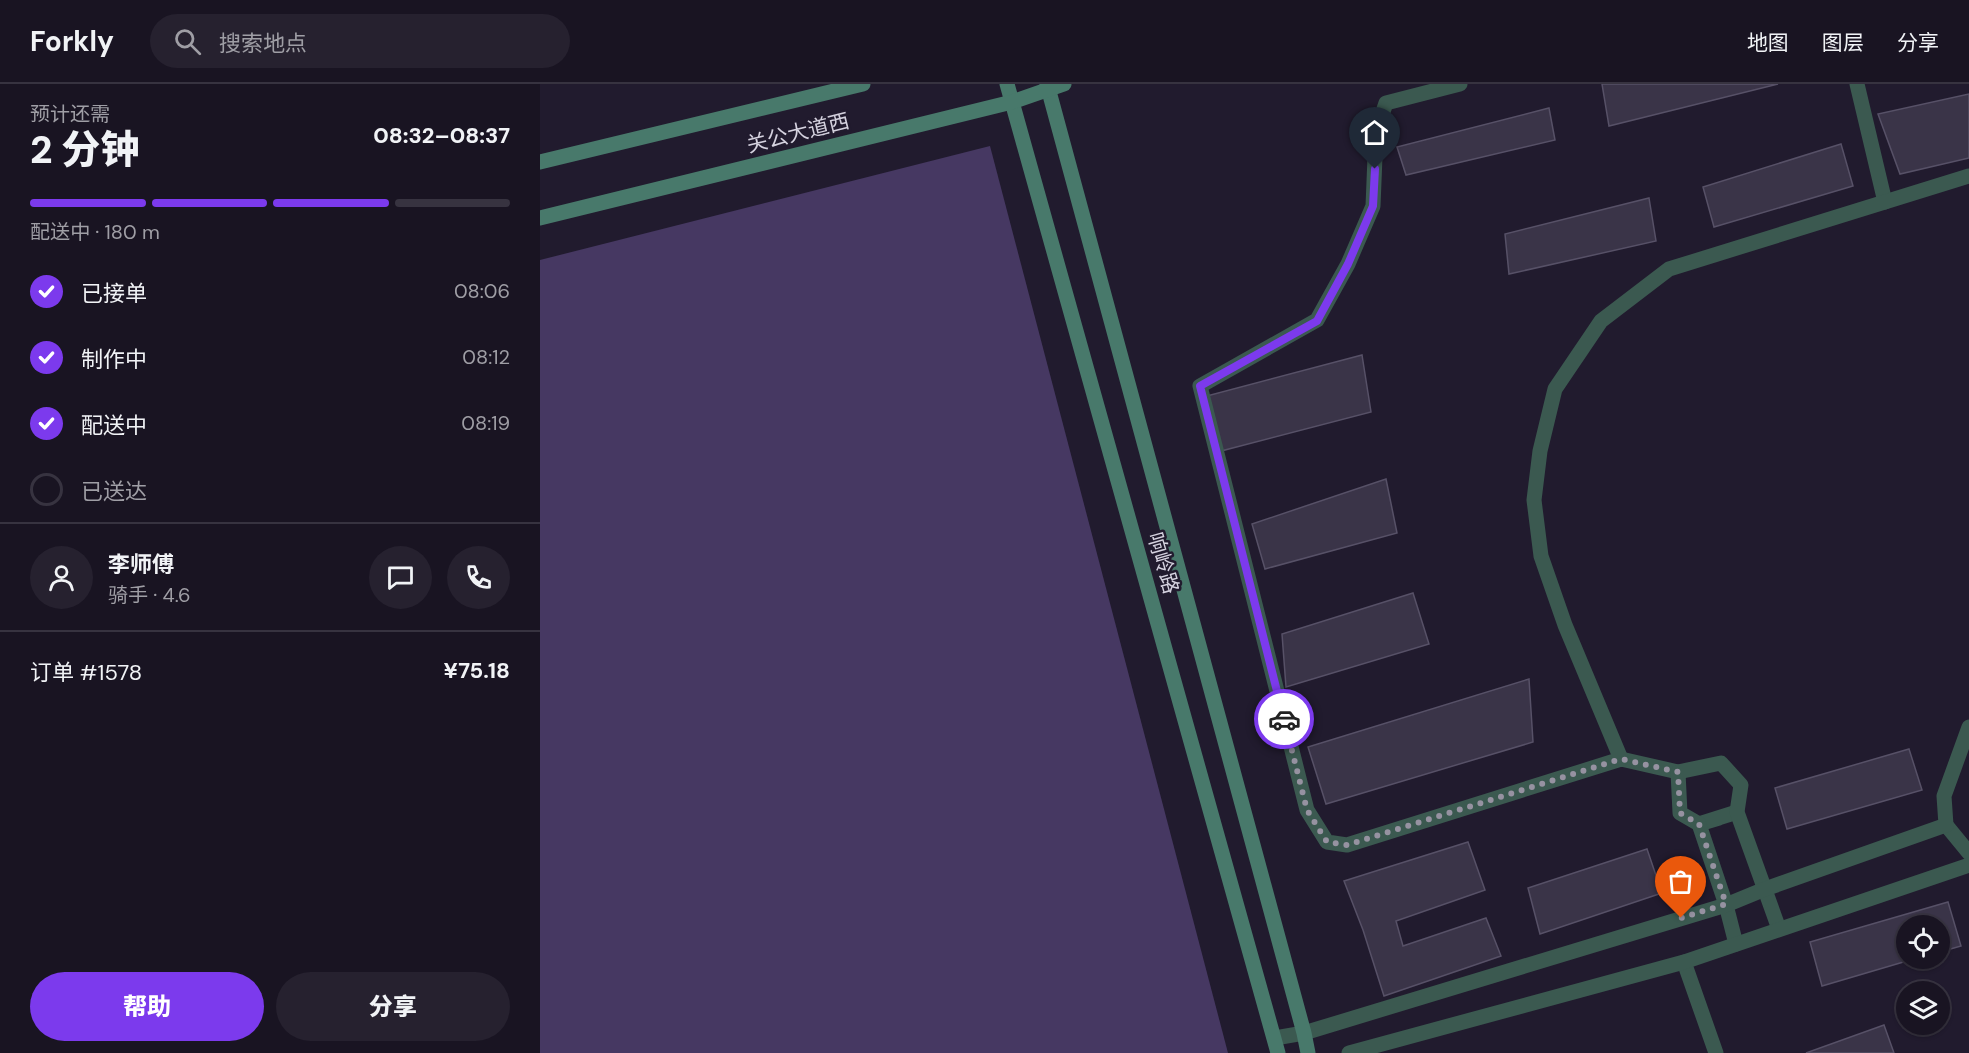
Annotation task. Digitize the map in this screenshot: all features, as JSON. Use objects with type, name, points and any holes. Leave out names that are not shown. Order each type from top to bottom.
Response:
[{"type":"street","name":"关公大道西","points":[[540,162],[862,84]]},
{"type":"street","name":"响岭路","points":[[1007,84],[1276,1046]]},
{"type":"street","name":"关公大道西","points":[[540,218],[1012,102],[1048,86],[1064,84]]},
{"type":"street","points":[[1460,84],[1386,103],[1376,132],[1373,206],[1348,264],[1317,321],[1200,386],[1307,810],[1327,842],[1347,845],[1621,759],[1678,772],[1721,763],[1741,785],[1737,812],[1779,930]]},
{"type":"street","points":[[1857,84],[1885,202]]},
{"type":"street","name":"响岭路","points":[[1048,86],[1308,1053]]},
{"type":"street","points":[[1621,759],[1565,625],[1541,556],[1534,500],[1540,451],[1556,389],[1601,321],[1669,269],[1969,176]]},
{"type":"street","points":[[1969,727],[1944,796],[1946,825],[1969,853]]},
{"type":"street","points":[[1678,772],[1680,813],[1699,824],[1726,904],[1736,944]]},
{"type":"street","points":[[1699,824],[1737,812]]},
{"type":"street","points":[[1699,824],[1719,818]]},
{"type":"street","points":[[1276,1046],[1304,1033],[1726,904],[1946,825]]},
{"type":"street","points":[[1348,1053],[1684,962],[1969,866]]},
{"type":"street","points":[[1684,962],[1716,1053]]},
{"type":"shaded area","points":[[990,146],[1228,1053],[540,1053],[540,260]]},
{"type":"building","points":[[1602,84],[1778,84],[1609,126]]},
{"type":"building","points":[[1969,94],[1969,158],[1900,174],[1878,114]]},
{"type":"building","points":[[1549,108],[1555,140],[1406,175],[1397,147]]},
{"type":"building","points":[[1841,144],[1853,186],[1714,227],[1703,187]]},
{"type":"building","points":[[1649,198],[1656,241],[1509,274],[1505,234]]},
{"type":"building","points":[[1362,355],[1371,412],[1221,451],[1203,397]]},
{"type":"building","points":[[1386,479],[1397,533],[1265,569],[1252,524]]},
{"type":"building","points":[[1413,593],[1429,644],[1286,687],[1282,634]]},
{"type":"building","points":[[1529,679],[1533,742],[1326,804],[1308,747]]},
{"type":"building","points":[[1909,749],[1922,790],[1787,829],[1775,788]]},
{"type":"building","points":[[1468,842],[1485,890],[1396,921],[1403,946],[1486,918],[1501,956],[1384,996],[1363,930],[1344,881]]},
{"type":"building","points":[[1647,849],[1662,893],[1540,934],[1528,888]]},
{"type":"building","points":[[1948,902],[1961,946],[1950,949],[1950,915],[1903,915]]},
{"type":"building","points":[[1896,917],[1896,964],[1822,986],[1810,942]]},
{"type":"building","points":[[1884,1025],[1894,1053],[1806,1053]]},
{"type":"way so far","points":[[1284,719],[1307,810],[1327,842],[1347,845],[1621,759],[1678,772],[1680,813],[1699,824],[1726,904],[1681,918]]},
{"type":"route","points":[[1284,719],[1200,386],[1317,321],[1348,264],[1373,206],[1375,169]]}]
